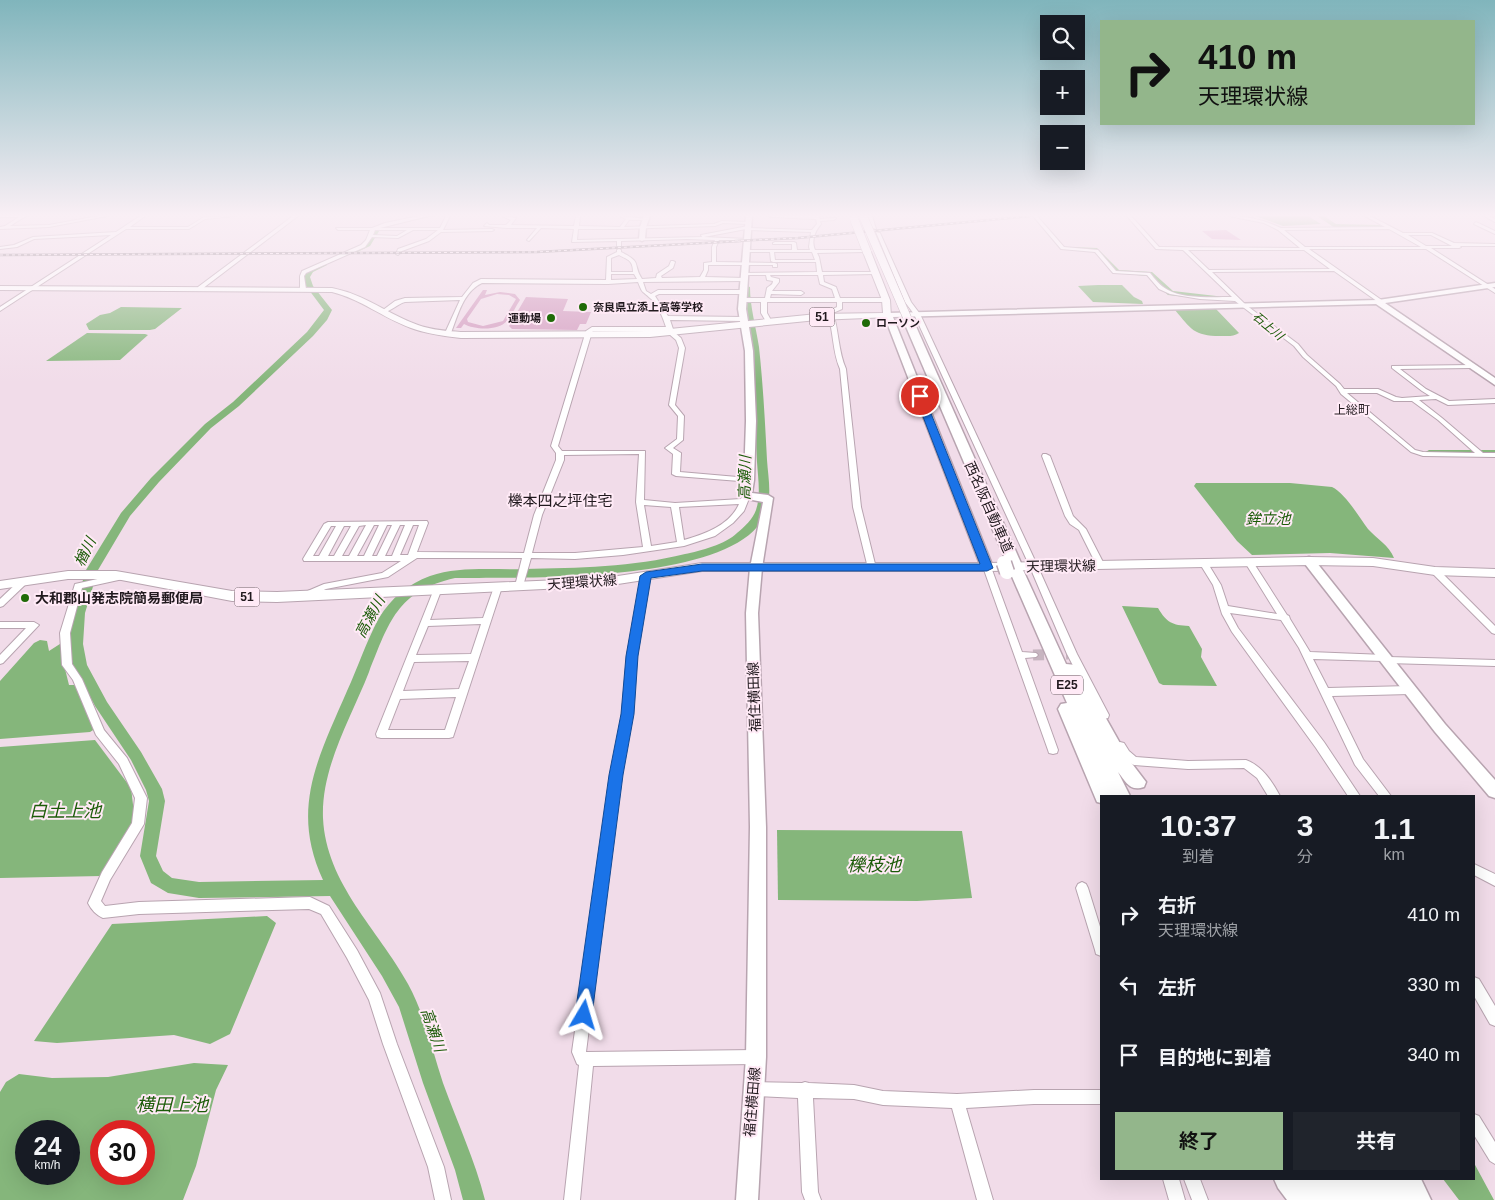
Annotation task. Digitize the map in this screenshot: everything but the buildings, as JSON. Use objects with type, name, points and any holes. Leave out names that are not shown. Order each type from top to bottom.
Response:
[{"type":"highway","name":"西名阪自動車道","points":[[884,272],[910,319]]},
{"type":"highway","name":"西名阪自動車道","points":[[889,272],[910,319],[1011,568],[1107,795]]},
{"type":"highway","name":"西名阪自動車道","points":[[1011,568],[1027,595],[1086,727],[1107,795]]},
{"type":"highway","points":[[1027,595],[1035,602],[1053,640],[1124,766],[1137,782]]},
{"type":"highway","points":[[1288,1180],[1304,1200]]},
{"type":"highway","points":[[1299,1180],[1313,1200]]},
{"type":"highway","points":[[1305,1180],[1320,1200]]},
{"type":"highway","points":[[1317,1180],[1330,1200]]},
{"type":"highway","points":[[1326,1180],[1339,1200]]},
{"type":"highway","points":[[1347,1180],[1360,1200]]},
{"type":"highway","points":[[1355,1180],[1369,1200]]},
{"type":"highway","points":[[1363,1180],[1376,1200]]},
{"type":"highway","points":[[1372,1180],[1385,1200]]},
{"type":"highway","points":[[1382,1180],[1394,1200]]},
{"type":"highway","points":[[1390,1180],[1402,1200]]},
{"type":"highway","points":[[1398,1180],[1409,1200]]},
{"type":"highway","points":[[1407,1180],[1418,1200]]},
{"type":"main road","points":[[876,274],[886,300],[888,315]]},
{"type":"main road","name":"51","points":[[0,288],[320,289],[356,295],[409,324],[448,333],[588,334],[670,331],[769,322],[831,313],[888,315]]},
{"type":"main road","name":"天理環状線","points":[[0,585],[99,574],[122,576],[232,596],[304,596],[606,582],[702,568],[987,568],[1373,562],[1435,571],[1495,573]]},
{"type":"street","points":[[0,309],[57,272]]},
{"type":"street","points":[[200,288],[221,272]]},
{"type":"street","points":[[304,272],[302,276],[304,288]]},
{"type":"street","points":[[608,282],[609,273],[635,272],[644,292],[653,297],[666,318],[670,331],[679,339],[682,348],[672,405],[681,416],[680,440],[668,448],[677,453],[676,474],[749,480]]},
{"type":"street","points":[[659,280],[659,275],[664,272]]},
{"type":"street","points":[[701,280],[705,272]]},
{"type":"street","name":"福住横田線","points":[[745,272],[744,296],[750,368],[751,421],[749,480],[752,497],[768,498],[756,568],[752,613],[758,827],[756,1057],[748,1146],[747,1200]]},
{"type":"street","points":[[448,333],[460,308],[461,298],[473,285],[481,281],[641,282],[820,272],[876,274]]},
{"type":"street","points":[[820,272],[822,283],[834,288],[839,300],[840,308],[831,313]]},
{"type":"street","points":[[895,272],[908,302],[910,319],[1034,567],[1070,654],[1125,754],[1134,761],[1188,765],[1246,764],[1261,774],[1273,795]]},
{"type":"street","points":[[1116,272],[1148,274],[1165,291],[1173,294],[1216,299],[1238,299]]},
{"type":"street","points":[[1209,272],[1244,306],[1296,345],[1305,356],[1341,389],[1413,451],[1423,454],[1478,452],[1495,455]]},
{"type":"street","points":[[1338,272],[1495,382]]},
{"type":"street","points":[[1467,272],[1491,286],[1495,291]]},
{"type":"street","points":[[767,274],[769,279],[776,279],[773,287],[770,288],[764,312],[769,322]]},
{"type":"street","points":[[691,292],[693,280]]},
{"type":"street","points":[[888,315],[910,319],[1379,302],[1491,286]]},
{"type":"street","points":[[650,296],[658,292],[691,292],[744,296],[766,300],[886,300]]},
{"type":"street","points":[[770,292],[801,293]]},
{"type":"street","points":[[384,311],[405,300],[461,298]]},
{"type":"street","points":[[821,300],[823,308],[831,313],[836,330],[837,358],[842,369],[857,507],[872,568]]},
{"type":"street","points":[[888,315],[987,568],[1053,750]]},
{"type":"street","points":[[666,318],[747,323]]},
{"type":"street","points":[[519,586],[538,515],[560,460],[560,453],[554,446],[588,334]]},
{"type":"street","points":[[1470,366],[1394,367],[1436,397],[1448,403],[1495,400]]},
{"type":"street","points":[[1341,389],[1378,391],[1394,399],[1414,400],[1416,398],[1436,397]]},
{"type":"street","points":[[1414,400],[1440,419],[1478,452]]},
{"type":"street","points":[[560,453],[643,452],[640,502],[647,549]]},
{"type":"street","points":[[1046,456],[1070,516],[1073,522],[1082,529],[1100,566]]},
{"type":"street","points":[[640,502],[675,505],[752,497]]},
{"type":"street","points":[[304,596],[324,587],[385,575],[415,555],[575,556],[681,544],[712,534],[730,521],[752,497]]},
{"type":"street","points":[[675,505],[681,544]]},
{"type":"street","points":[[367,558],[384,523]]},
{"type":"street","points":[[380,558],[397,523]]},
{"type":"street","points":[[395,558],[410,523]]},
{"type":"street","points":[[424,523],[411,558],[307,559],[328,524],[424,523]]},
{"type":"street","points":[[322,558],[342,524]]},
{"type":"street","points":[[336,558],[356,524]]},
{"type":"street","points":[[352,558],[371,524]]},
{"type":"street","points":[[1309,562],[1410,690],[1495,791]]},
{"type":"street","points":[[1204,564],[1217,585],[1226,614],[1235,630],[1320,745],[1353,795]]},
{"type":"street","points":[[1250,564],[1286,618],[1307,655],[1359,762],[1384,795]]},
{"type":"street","points":[[1435,571],[1495,631]]},
{"type":"street","points":[[122,576],[78,586],[65,633],[67,665],[77,679],[100,732],[123,761],[141,798],[138,824],[106,876],[94,903],[104,912],[139,908],[310,903],[325,910],[352,954],[375,998],[436,1167],[443,1200]]},
{"type":"street","points":[[646,576],[632,656],[627,714],[616,775],[579,1052],[582,1059],[756,1057]]},
{"type":"street","points":[[0,604],[22,582]]},
{"type":"street","points":[[430,591],[425,623],[381,734],[449,734],[498,587]]},
{"type":"street","points":[[1226,609],[1286,618]]},
{"type":"street","points":[[425,623],[487,621]]},
{"type":"street","points":[[0,625],[34,626],[0,661]]},
{"type":"street","points":[[1018,655],[1033,655]]},
{"type":"street","points":[[1307,655],[1495,663]]},
{"type":"street","points":[[411,659],[475,657]]},
{"type":"street","points":[[1325,692],[1410,690]]},
{"type":"street","points":[[397,695],[463,693]]},
{"type":"street","points":[[1475,870],[1495,880]]},
{"type":"street","points":[[1082,888],[1100,947]]},
{"type":"street","points":[[1475,986],[1495,1019]]},
{"type":"street","points":[[572,1200],[588,1059]]},
{"type":"street","points":[[754,1089],[805,1089],[854,1092],[884,1098],[957,1101],[1034,1097],[1100,1097]]},
{"type":"street","points":[[805,1089],[812,1200]]},
{"type":"street","points":[[957,1101],[985,1200]]},
{"type":"street","points":[[1475,1123],[1495,1156]]},
{"type":"street","points":[[1171,1180],[1177,1200]]},
{"type":"street","points":[[1192,1180],[1200,1200]]},
{"type":"shaded area","points":[[483,290],[487,290],[485,295],[500,292],[515,294],[520,300],[507,321],[498,327],[480,328],[464,324],[461,328],[456,328]],"holes":[[[497,294],[509,295],[516,299],[503,321],[483,326],[468,322],[467,319],[481,299]]]},
{"type":"shaded area","name":"運動場","points":[[526,297],[568,299],[563,311],[591,312],[586,324],[580,324],[577,330],[512,329],[509,326]]},
{"type":"water","points":[[1122,285],[1134,297],[1142,301],[1143,304],[1093,302],[1078,286]]},
{"type":"water","points":[[121,307],[182,308],[155,329],[89,330],[86,324],[100,315],[110,313]]},
{"type":"water","points":[[1216,309],[1239,333],[1232,336],[1204,335],[1189,327],[1175,310]]},
{"type":"water","points":[[87,333],[148,335],[120,360],[46,361]]},
{"type":"water","name":"鉾立池","points":[[1196,483],[1290,483],[1332,487],[1347,500],[1368,529],[1386,546],[1394,558],[1330,553],[1252,555],[1237,541],[1194,486]]},
{"type":"water","points":[[1122,606],[1158,608],[1170,622],[1189,626],[1202,649],[1201,657],[1217,686],[1163,685],[1159,683]]},
{"type":"water","points":[[40,640],[47,641],[49,651],[63,642],[63,661],[69,685],[76,685],[98,727],[90,732],[0,739],[0,681],[34,643]]},
{"type":"water","name":"白土上池","points":[[95,740],[131,788],[135,821],[102,876],[0,878],[0,747]]},
{"type":"water","name":"櫟枝池","points":[[777,830],[962,831],[972,898],[917,901],[778,900]]},
{"type":"water","points":[[267,916],[276,923],[230,1034],[210,1044],[174,1035],[57,1043],[34,1041],[112,924]]},
{"type":"water","name":"横田上池","points":[[194,1063],[228,1065],[216,1090],[196,1166],[183,1200],[0,1200],[0,1092],[6,1082],[19,1074],[52,1078],[108,1077]]},
{"type":"water","points":[[1475,1165],[1494,1200],[1459,1200],[1444,1180],[1475,1180]]},
{"type":"waterway","name":"楢川","points":[[309,272],[306,277],[307,282],[328,310],[324,318],[310,334],[236,404],[208,426],[155,480],[125,515],[92,570],[79,613],[76,644],[80,665],[102,706],[136,756],[154,789],[157,801],[148,856],[157,877],[168,885],[199,890],[334,888]]},
{"type":"waterway","name":"石上川","points":[[1117,272],[1149,274],[1171,293],[1225,299]]},
{"type":"waterway","name":"高瀬川","points":[[474,1200],[466,1170],[433,1083],[407,1001],[389,970],[334,887],[324,864],[317,841],[315,817],[317,797],[326,759],[385,618],[405,594],[419,585],[435,578],[455,574],[571,572],[619,569],[665,563],[707,553],[739,538],[759,517],[763,504],[764,490],[761,422],[746,287]]},
{"type":"waterway","name":"石上川","points":[[1429,453],[1495,453]]},
{"type":"tunnel","points":[[1033,655],[1068,654]]},
{"type":"place","name":"奈良県立添上高等学校","points":[[583,307]]},
{"type":"place","name":"運動場","points":[[551,318]]},
{"type":"place","name":"ローソン","points":[[866,323]]},
{"type":"place","name":"大和郡山発志院簡易郵便局","points":[[25,598]]},
{"type":"district","name":"上総町","points":[[1352,410]]},
{"type":"district","name":"櫟本四之坪住宅","points":[[560,501]]},
{"type":"route","points":[[584,1015],[616,775],[627,714],[632,656],[646,576],[702,568],[987,568],[920,396]]}]
